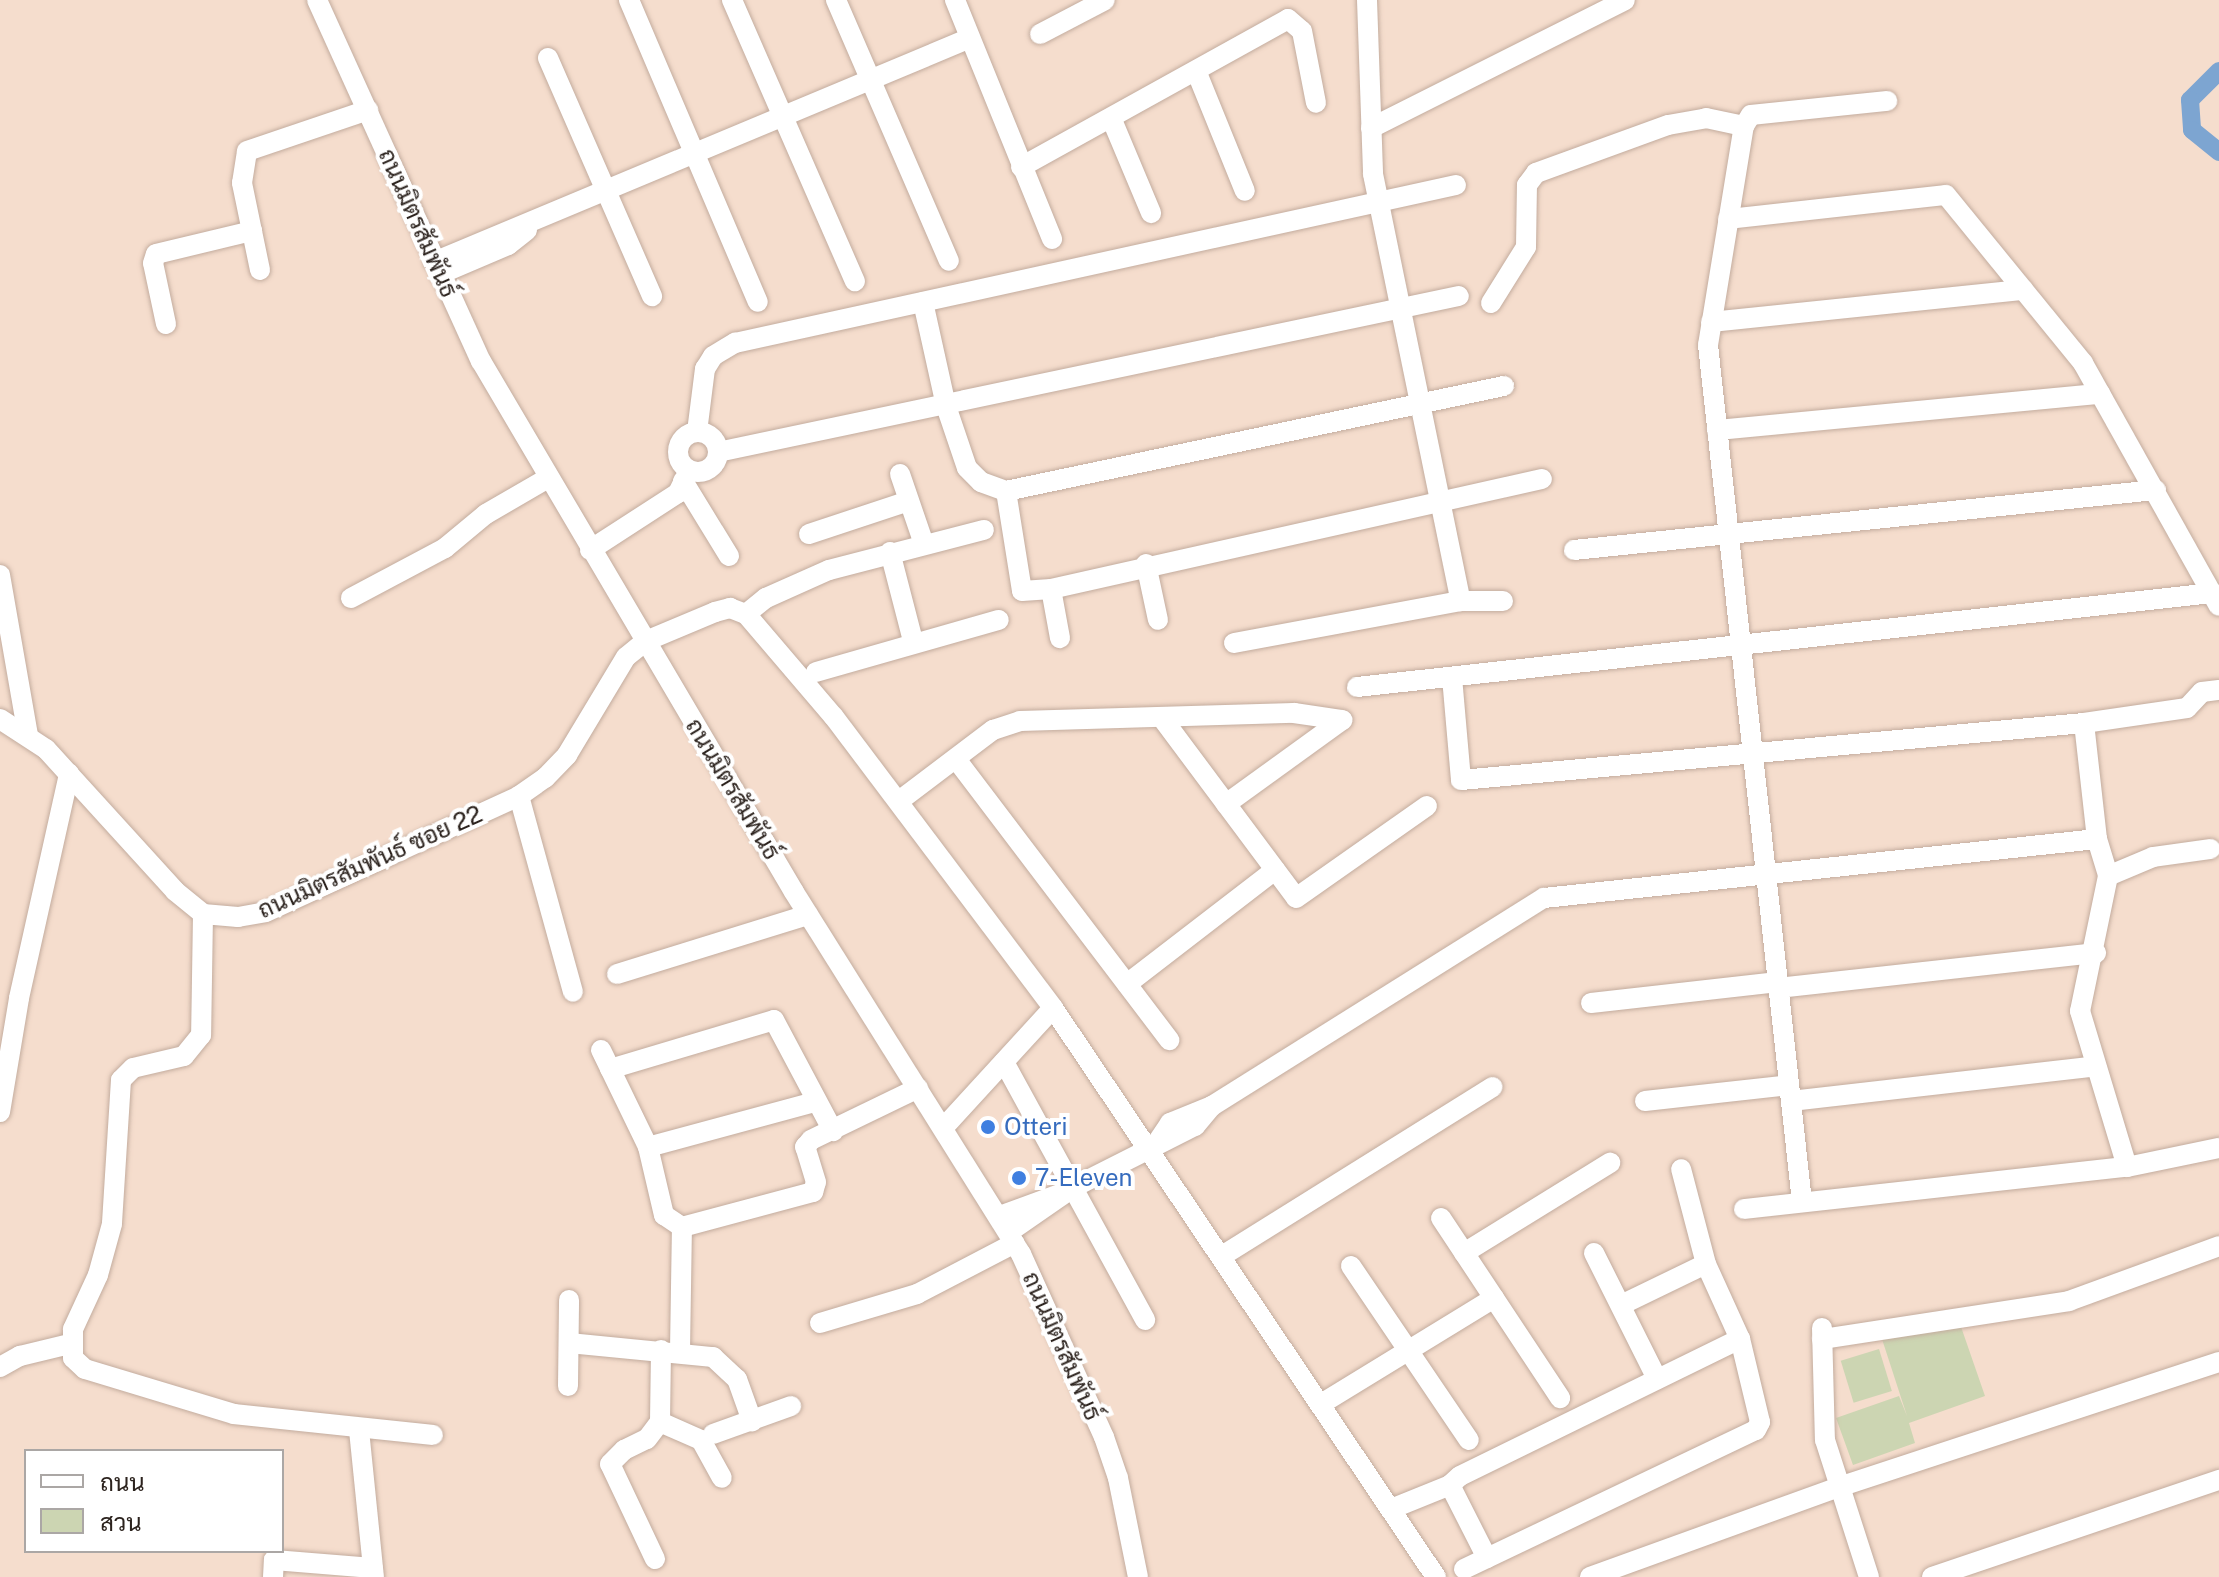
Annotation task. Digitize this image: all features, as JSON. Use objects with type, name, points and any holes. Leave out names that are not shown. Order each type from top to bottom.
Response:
[{"type":"street","name":"ถนนมิตรสัมพันธ์","points":[[317,0],[481,361],[808,915],[945,1126],[1008,1231],[1104,1437],[1118,1478],[1138,1577]]},
{"type":"street","points":[[629,0],[758,302]]},
{"type":"street","points":[[732,0],[855,281]]},
{"type":"street","points":[[836,0],[949,261]]},
{"type":"street","points":[[955,0],[968,39],[1052,239]]},
{"type":"street","points":[[1040,34],[1105,0]]},
{"type":"street","points":[[1371,128],[1625,0]]},
{"type":"street","points":[[1375,3],[1371,128],[1380,203],[1461,601]]},
{"type":"street","points":[[1021,167],[1197,73],[1288,19],[1302,31],[1316,103]]},
{"type":"street","points":[[437,268],[968,39]]},
{"type":"street","points":[[548,58],[652,296]]},
{"type":"street","points":[[1197,73],[1245,191]]},
{"type":"street","points":[[1802,1202],[1717,430],[1711,322],[1744,126],[1751,115],[1887,101]]},
{"type":"street","points":[[260,270],[242,183],[247,151],[368,110]]},
{"type":"street","points":[[1491,303],[1526,247],[1527,185],[1536,173],[1668,125],[1706,118],[1744,126]]},
{"type":"street","points":[[1112,120],[1151,213]]},
{"type":"street","points":[[697,432],[705,369],[722,348],[1456,185]]},
{"type":"street","points":[[1357,687],[1740,642],[2216,599],[2083,363],[1946,195],[1728,219]]},
{"type":"street","points":[[166,324],[153,263],[156,254],[252,231]]},
{"type":"street","points":[[1711,322],[2023,290]]},
{"type":"street","points":[[587,544],[686,475],[708,469],[718,452],[1459,296]]},
{"type":"street","points":[[923,302],[946,406],[967,468],[992,489],[1006,491],[1504,386]]},
{"type":"street","points":[[1717,430],[2100,394]]},
{"type":"street","points":[[718,452],[710,435],[697,432],[685,436],[678,448],[679,460],[686,475],[729,556]]},
{"type":"street","points":[[900,474],[924,544]]},
{"type":"street","points":[[351,598],[445,548],[486,514],[548,478]]},
{"type":"street","points":[[1006,491],[1022,591],[1051,589],[1146,564],[1542,479]]},
{"type":"street","points":[[1574,550],[2156,490]]},
{"type":"street","points":[[809,534],[909,501]]},
{"type":"street","points":[[746,614],[766,598],[829,570],[984,530]]},
{"type":"street","points":[[890,552],[913,641]]},
{"type":"street","points":[[1146,564],[1158,620]]},
{"type":"street","points":[[0,575],[28,735]]},
{"type":"street","points":[[1051,589],[1060,638]]},
{"type":"street","points":[[1234,643],[1461,601],[1503,601]]},
{"type":"street","points":[[646,641],[715,612],[730,608],[746,614],[899,801],[1154,1143],[1222,1256],[1436,1577]]},
{"type":"street","points":[[816,672],[913,641],[999,620]]},
{"type":"street","name":"ถนนมิตรสัมพันธ์ ซอย 22","points":[[203,914],[238,917],[266,912],[519,796],[567,755],[626,657],[646,641]]},
{"type":"street","points":[[1452,677],[1461,780],[2084,723],[2187,708],[2202,692],[2219,690]]},
{"type":"street","points":[[899,801],[993,730],[1020,721],[1294,713],[1342,720],[1226,804]]},
{"type":"street","points":[[1162,718],[1296,898],[1427,806]]},
{"type":"street","points":[[0,719],[28,735],[69,774],[175,891],[203,914],[201,1035],[184,1056],[133,1068],[121,1080],[110,1235],[70,1344],[73,1358],[85,1369],[234,1414],[359,1430],[433,1435]]},
{"type":"street","points":[[2084,723],[2097,839],[2108,876],[2096,953],[2080,1011],[2127,1167]]},
{"type":"street","points":[[956,759],[1169,1040]]},
{"type":"street","points":[[0,1112],[19,998],[69,774]]},
{"type":"street","points":[[519,796],[573,992]]},
{"type":"street","points":[[820,1323],[917,1294],[1068,1190],[1154,1143],[1195,1126],[1212,1106],[1544,898],[2097,839]]},
{"type":"street","points":[[2108,876],[2153,857],[2210,849]]},
{"type":"street","points":[[1127,984],[1275,870]]},
{"type":"street","points":[[617,974],[808,915]]},
{"type":"street","points":[[1591,1003],[2096,953]]},
{"type":"street","points":[[945,1126],[1053,1008]]},
{"type":"street","points":[[833,1131],[774,1020],[605,1059],[648,1147],[664,1215],[682,1227],[813,1192],[816,1182],[805,1147],[918,1088]]},
{"type":"street","points":[[1004,1062],[1068,1190],[1145,1320]]},
{"type":"street","points":[[1645,1101],[1790,1093],[2096,1066]]},
{"type":"street","points":[[1222,1256],[1492,1087]]},
{"type":"street","points":[[648,1147],[815,1102]]},
{"type":"street","points":[[1744,1209],[2127,1167],[2219,1148]]},
{"type":"street","points":[[1464,1253],[1610,1163]]},
{"type":"street","points":[[1464,1569],[1756,1430],[1759,1410],[1740,1339],[1706,1264],[1681,1169]]},
{"type":"street","points":[[1441,1218],[1560,1398]]},
{"type":"street","points":[[655,1559],[610,1464],[624,1450],[647,1439],[660,1422],[671,1351],[682,1227]]},
{"type":"street","points":[[1869,1577],[1825,1440],[1822,1333],[2069,1301],[2219,1246]]},
{"type":"street","points":[[1594,1253],[1657,1379]]},
{"type":"street","points":[[1621,1305],[1706,1264]]},
{"type":"street","points":[[1351,1266],[1469,1440]]},
{"type":"street","points":[[1324,1408],[1494,1298]]},
{"type":"street","points":[[568,1386],[569,1300]]},
{"type":"street","points":[[1394,1513],[1740,1339]]},
{"type":"street","points":[[569,1343],[713,1357],[728,1367],[752,1421]]},
{"type":"street","points":[[0,1367],[20,1356],[70,1344]]},
{"type":"street","points":[[1590,1577],[1839,1487],[2219,1362]]},
{"type":"street","points":[[713,1434],[791,1406]]},
{"type":"street","points":[[660,1422],[701,1440],[722,1478]]},
{"type":"street","points":[[273,1577],[274,1560],[373,1572],[359,1430]]},
{"type":"street","points":[[1932,1577],[2219,1480]]},
{"type":"street","points":[[1450,1485],[1487,1558]]},
{"type":"green space","points":[[1959,1321],[1985,1396],[1909,1423],[1915,1443],[1853,1465],[1836,1418],[1899,1396],[1907,1416],[1881,1336]]},
{"type":"green space","points":[[1879,1349],[1892,1391],[1854,1403],[1841,1361]]},
{"type":"waterway","points":[[2219,71],[2190,100],[2192,130],[2219,152]]},
{"type":"place","name":"Otteri","points":[[988,1127]]},
{"type":"place","name":"7-Eleven","points":[[1019,1178]]}]
